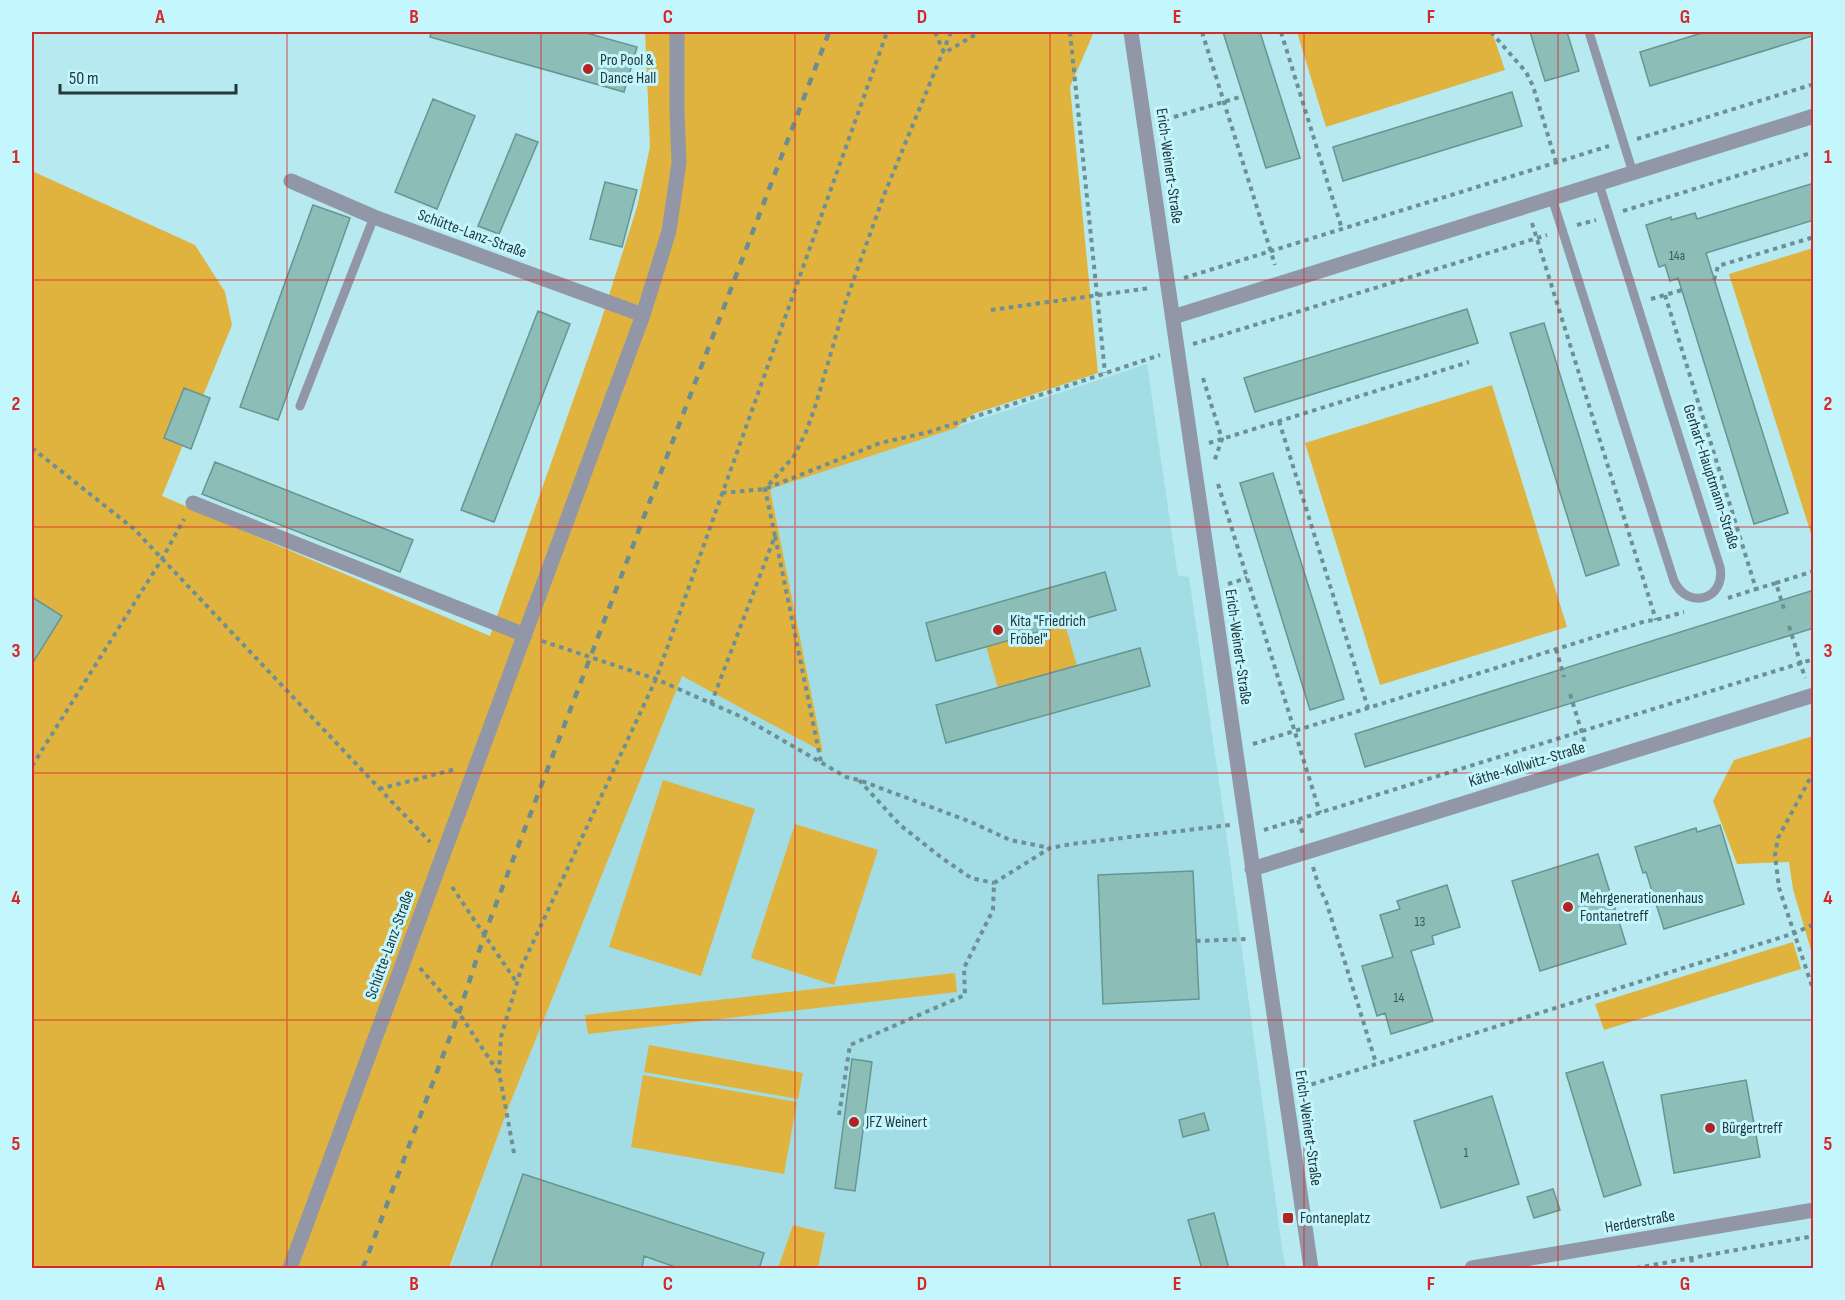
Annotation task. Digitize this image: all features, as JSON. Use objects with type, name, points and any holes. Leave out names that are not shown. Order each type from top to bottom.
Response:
[{"type":"street","name":"Schütte-Lanz-Straße","points":[[290,1269],[643,315],[669,231],[680,163],[677,32]]},
{"type":"street","name":"Erich-Weinert-Straße","points":[[1131,32],[1173,317],[1185,347],[1192,449],[1311,1269]]},
{"type":"street","points":[[1173,317],[1814,116]]},
{"type":"street","name":"Schütte-Lanz-Straße","points":[[291,181],[374,217],[643,315]]},
{"type":"street","points":[[193,503],[525,635]]},
{"type":"street","name":"Käthe-Kollwitz-Straße","points":[[1252,868],[1812,695]]},
{"type":"street","name":"Herderstraße","points":[[1472,1269],[1814,1210]]},
{"type":"lane","points":[[1590,32],[1633,173]]},
{"type":"lane","name":"Gerhart-Hauptmann-Straße","points":[[1552,198],[1674,581],[1682,593],[1689,597],[1704,597],[1717,588],[1722,574],[1599,184]]},
{"type":"lane","points":[[300,406],[374,217]]},
{"type":"path","points":[[514,1153],[499,1072],[501,1037],[522,966],[656,679],[887,32]]},
{"type":"path","points":[[935,32],[944,53]]},
{"type":"path","points":[[765,489],[794,456],[806,432],[846,301],[880,205],[951,32]]},
{"type":"path","points":[[944,53],[980,32]]},
{"type":"path","points":[[1070,32],[1105,373]]},
{"type":"path","points":[[1202,32],[1280,283]]},
{"type":"path","points":[[1281,32],[1342,229]]},
{"type":"path","points":[[1491,32],[1516,59],[1533,86],[1556,162]]},
{"type":"path","points":[[991,309],[1151,288],[1814,84]]},
{"type":"path","points":[[1174,117],[1243,96]]},
{"type":"path","points":[[722,493],[765,489],[880,443],[929,432],[1185,347],[1814,152]]},
{"type":"path","points":[[1527,206],[1656,620]]},
{"type":"path","points":[[1714,280],[1718,266],[1814,237]]},
{"type":"path","points":[[1650,299],[1682,290]]},
{"type":"path","points":[[1665,295],[1756,589]]},
{"type":"path","points":[[1185,347],[1194,310]]},
{"type":"path","points":[[1185,347],[1195,355]]},
{"type":"path","points":[[1192,449],[1469,362]]},
{"type":"path","points":[[1202,376],[1222,439],[1213,466]]},
{"type":"path","points":[[1279,421],[1368,708]]},
{"type":"path","points":[[32,448],[134,529],[378,789],[441,861],[517,984]]},
{"type":"path","points":[[1216,477],[1320,813]]},
{"type":"path","points":[[765,489],[821,762]]},
{"type":"path","points":[[32,766],[162,559],[193,503]]},
{"type":"path","points":[[711,704],[776,537]]},
{"type":"path","points":[[1723,600],[1814,571]]},
{"type":"path","points":[[1776,583],[1784,609]]},
{"type":"path","points":[[1235,750],[1646,621],[1689,610]]},
{"type":"path","points":[[1789,626],[1812,695]]},
{"type":"path","points":[[564,649],[656,679],[744,718],[846,777],[971,822],[1010,840],[1050,848],[1072,844],[1246,830],[1298,820],[1814,659]]},
{"type":"path","points":[[1556,649],[1564,677]]},
{"type":"path","points":[[1570,694],[1591,764]]},
{"type":"path","points":[[378,789],[477,764]]},
{"type":"path","points":[[1814,771],[1778,838],[1775,855],[1779,888],[1814,992]]},
{"type":"path","points":[[859,780],[900,825],[972,878],[994,884],[1050,848]]},
{"type":"path","points":[[1298,820],[1377,1063]]},
{"type":"path","points":[[839,1115],[850,1045],[965,995],[964,968],[993,910],[994,884]]},
{"type":"path","points":[[1284,1092],[1796,933],[1814,924]]},
{"type":"path","points":[[1196,941],[1262,938]]},
{"type":"path","points":[[407,952],[459,1013],[499,1072]]},
{"type":"path","points":[[1636,1269],[1814,1236]]},
{"type":"path","points":[[1691,1258],[1693,1269]]},
{"type":"shaded area","points":[[645,32],[1094,32],[1070,87],[1098,373],[973,414],[956,428],[770,489],[823,752],[682,676],[509,1106],[449,1268],[32,1268],[32,171],[195,245],[225,292],[232,325],[162,496],[490,636],[599,327],[637,207],[650,147]]},
{"type":"shaded area","points":[[1297,32],[1492,32],[1505,70],[1326,127]]},
{"type":"shaded area","points":[[1813,248],[1814,540],[1729,274]]},
{"type":"shaded area","points":[[1147,364],[1178,576],[1189,577],[1286,1268],[818,1268],[825,1233],[793,1225],[778,1268],[450,1268],[509,1106],[682,675],[823,752],[769,489]]},
{"type":"shaded area","points":[[1492,385],[1567,627],[1380,685],[1305,443]]},
{"type":"shaded area","points":[[1065,624],[1077,666],[998,688],[986,646]]},
{"type":"shaded area","points":[[1814,736],[1813,957],[1793,889],[1789,862],[1737,864],[1713,801],[1734,760]]},
{"type":"shaded area","points":[[663,780],[755,809],[701,976],[609,947]]},
{"type":"shaded area","points":[[795,824],[878,850],[834,985],[751,958]]},
{"type":"shaded area","points":[[1793,942],[1801,969],[1604,1030],[1595,1004]]},
{"type":"shaded area","points":[[955,973],[957,992],[588,1034],[585,1015]]},
{"type":"shaded area","points":[[649,1045],[803,1073],[798,1099],[644,1072]]},
{"type":"shaded area","points":[[643,1075],[797,1102],[784,1174],[631,1147]]},
{"type":"shaded area","points":[[793,1225],[825,1233],[818,1268],[778,1268]]},
{"type":"building","name":"Pro Pool & Dance Hall","points":[[431,32],[583,32],[637,47],[624,92],[430,37]]},
{"type":"building","points":[[1223,32],[1260,32],[1300,158],[1266,168]]},
{"type":"building","points":[[1530,32],[1567,32],[1579,71],[1545,81]]},
{"type":"building","points":[[1705,32],[1811,32],[1812,36],[1650,86],[1640,52]]},
{"type":"building","points":[[1512,92],[1522,126],[1343,181],[1333,147]]},
{"type":"building","points":[[433,99],[475,116],[437,209],[395,192]]},
{"type":"building","points":[[516,134],[538,142],[499,234],[478,226]]},
{"type":"building","points":[[605,182],[637,190],[622,247],[590,239]]},
{"type":"building","points":[[1814,183],[1814,220],[1706,253],[1788,513],[1754,524],[1678,278],[1670,281],[1665,265],[1659,267],[1646,225],[1671,217],[1671,220],[1695,213],[1697,219]]},
{"type":"building","points":[[313,205],[350,218],[278,420],[240,407]]},
{"type":"building","points":[[1467,309],[1478,343],[1255,412],[1244,378]]},
{"type":"building","points":[[538,311],[570,324],[494,522],[461,510]]},
{"type":"building","points":[[1544,323],[1619,565],[1586,576],[1510,333]]},
{"type":"building","points":[[184,388],[210,398],[191,449],[164,438]]},
{"type":"building","points":[[215,462],[413,540],[400,572],[202,494]]},
{"type":"building","points":[[1273,473],[1344,699],[1310,710],[1240,483]]},
{"type":"building","points":[[1105,572],[1116,610],[936,661],[926,623]]},
{"type":"building","points":[[1814,590],[1814,628],[1365,767],[1355,734]]},
{"type":"building","points":[[32,597],[62,616],[32,664]]},
{"type":"building","points":[[1140,648],[1150,686],[946,743],[936,705]]},
{"type":"building","points":[[1720,825],[1744,904],[1664,929],[1646,872],[1643,873],[1635,847],[1696,828],[1697,832]]},
{"type":"building","name":"Mehrgenerationenhaus Fontanetreff","points":[[1598,854],[1626,944],[1540,971],[1512,881]]},
{"type":"building","points":[[1193,871],[1199,999],[1103,1004],[1098,875]]},
{"type":"building","points":[[1447,885],[1460,927],[1432,936],[1434,944],[1411,951],[1433,1021],[1391,1034],[1385,1013],[1377,1016],[1362,966],[1393,957],[1380,915],[1400,909],[1397,901]]},
{"type":"building","points":[[852,1059],[872,1062],[855,1191],[835,1188]]},
{"type":"building","points":[[1603,1062],[1641,1185],[1604,1197],[1566,1073]]},
{"type":"building","name":"Bürgertreff","points":[[1746,1080],[1760,1157],[1674,1173],[1661,1095]]},
{"type":"building","points":[[1492,1096],[1519,1184],[1441,1208],[1414,1121]]},
{"type":"building","points":[[1204,1113],[1209,1130],[1183,1137],[1179,1120]]},
{"type":"building","points":[[523,1174],[764,1253],[759,1269],[681,1269],[644,1256],[642,1269],[490,1269]]},
{"type":"building","points":[[1553,1189],[1560,1210],[1534,1218],[1527,1197]]},
{"type":"building","points":[[1214,1213],[1229,1269],[1202,1269],[1188,1220]]},
{"type":"railway","points":[[363,1268],[459,1013],[485,933],[829,32]]},
{"type":"place","name":"Pro Pool & Dance Hall","points":[[588,69]]},
{"type":"place","name":"Kita \"Friedrich Fröbel\"","points":[[998,630]]},
{"type":"place","name":"Mehrgenerationenhaus Fontanetreff","points":[[1568,907]]},
{"type":"place","name":"JFZ Weinert","points":[[854,1122]]},
{"type":"place","name":"Bürgertreff","points":[[1710,1128]]},
{"type":"place","name":"Fontaneplatz","points":[[1288,1218]]}]
